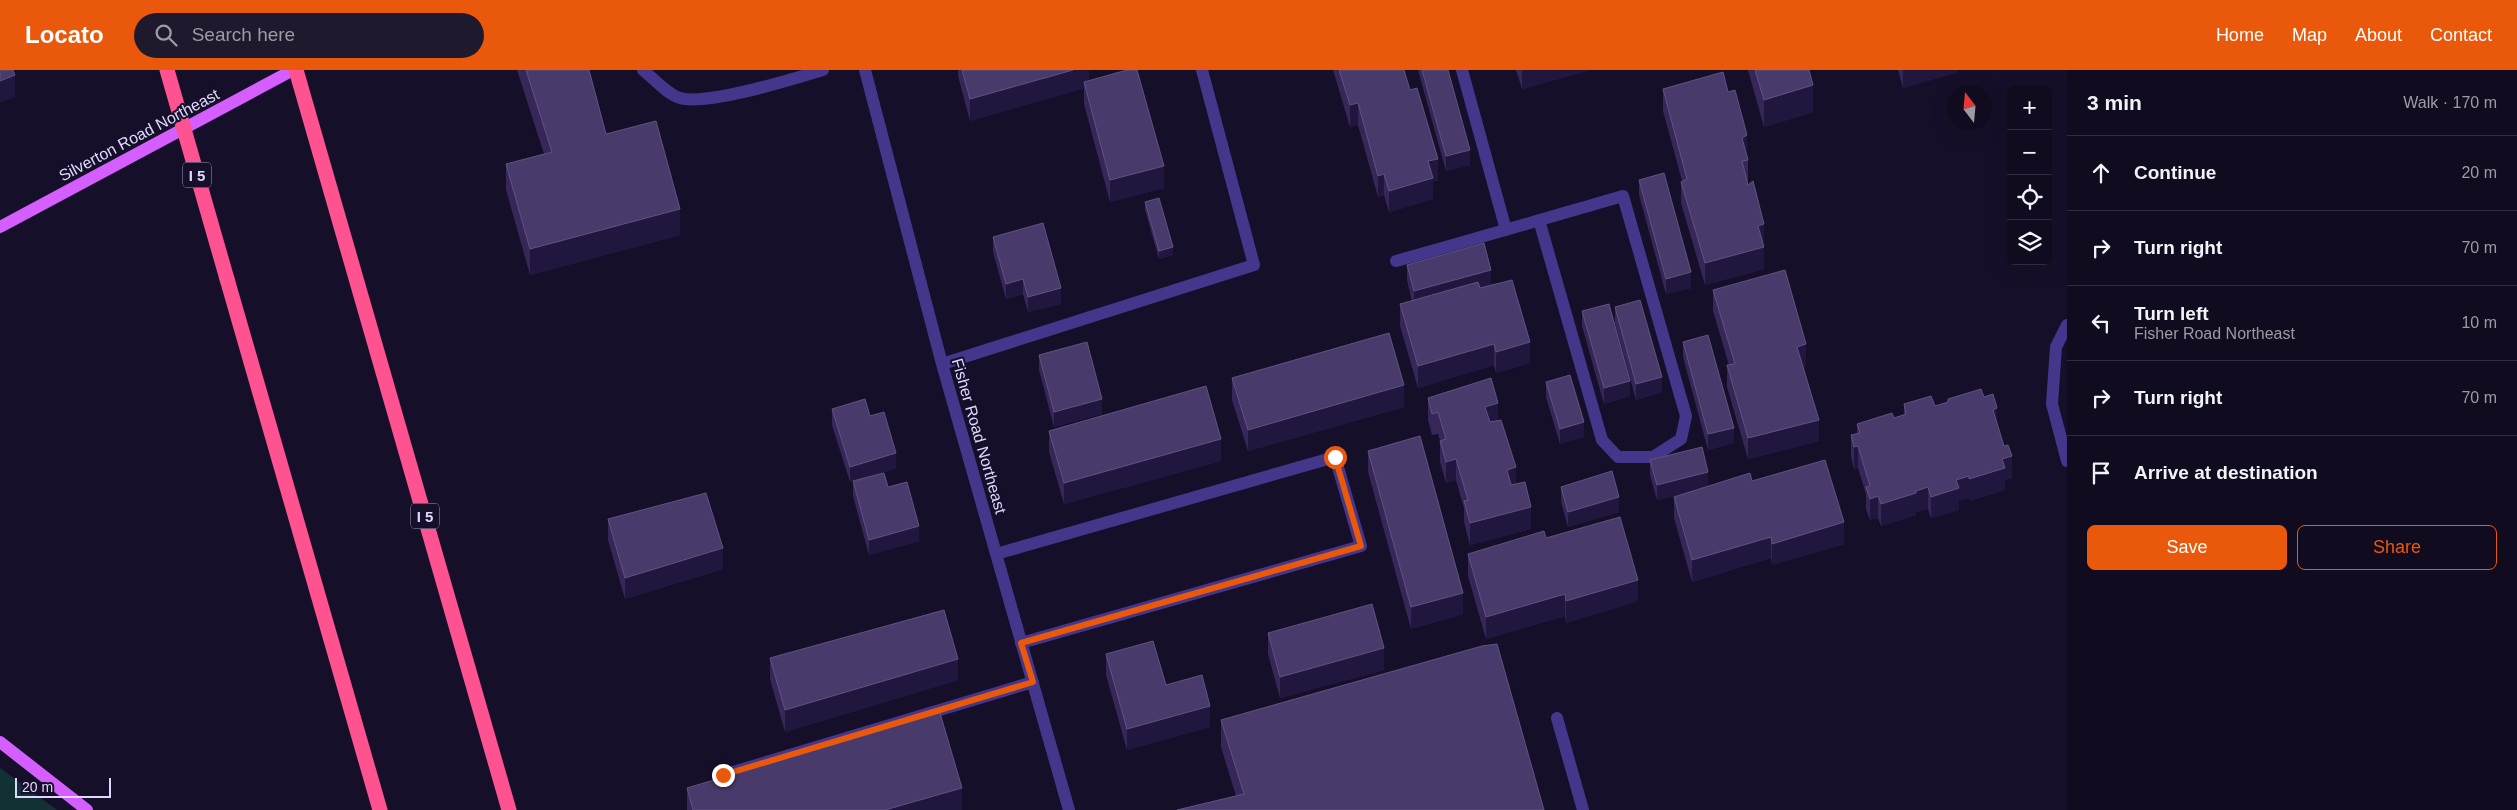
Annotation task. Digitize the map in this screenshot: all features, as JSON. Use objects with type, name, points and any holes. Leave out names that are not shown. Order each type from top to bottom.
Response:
[{"type":"highway","name":"I 5","points":[[166,70],[380,810]]},
{"type":"highway","name":"I 5","points":[[294,70],[341,222],[509,810]]},
{"type":"main road","name":"Silverton Road Northeast","points":[[0,227],[294,70]]},
{"type":"main road","points":[[0,742],[87,810]]},
{"type":"street","points":[[643,70],[678,97],[696,101],[791,80],[823,70]]},
{"type":"street","name":"Fisher Road Northeast","points":[[865,70],[942,364],[1069,810]]},
{"type":"street","points":[[942,364],[1254,265],[1202,70]]},
{"type":"street","points":[[1462,70],[1506,230]]},
{"type":"street","points":[[1396,261],[1506,230],[1539,220],[1623,196],[1686,416],[1681,439],[1653,457],[1618,457],[1602,440],[1539,220]]},
{"type":"street","points":[[2067,325],[2056,347],[2052,404],[2067,461]]},
{"type":"street","points":[[996,554],[1335,457],[1361,546],[1021,643]]},
{"type":"street","points":[[723,775],[1033,682]]},
{"type":"street","points":[[1557,718],[1583,810]]},
{"type":"green space","points":[[0,768],[57,810],[0,810]]},
{"type":"building","points":[[0,70],[13,70],[15,75],[0,81]]},
{"type":"building","points":[[526,70],[589,70],[606,134],[656,121],[680,209],[530,249],[506,164],[552,152]]},
{"type":"building","points":[[962,70],[1073,70],[970,99]]},
{"type":"building","points":[[1127,70],[1137,70],[1164,166],[1110,180],[1084,82]]},
{"type":"building","points":[[1339,70],[1404,70],[1410,90],[1417,88],[1438,159],[1428,161],[1433,178],[1389,191],[1384,174],[1378,176],[1358,103],[1350,105]]},
{"type":"building","points":[[1422,70],[1448,70],[1470,150],[1446,156]]},
{"type":"building","points":[[1755,70],[1809,70],[1813,85],[1764,100]]},
{"type":"building","points":[[1723,72],[1728,92],[1735,90],[1747,135],[1742,138],[1748,160],[1742,161],[1748,185],[1753,181],[1764,224],[1758,226],[1764,247],[1705,263],[1681,182],[1687,179],[1663,89]]},
{"type":"building","points":[[1664,173],[1691,272],[1666,279],[1639,180]]},
{"type":"building","points":[[1159,198],[1173,247],[1159,251],[1145,202]]},
{"type":"building","points":[[1043,223],[1061,288],[1028,297],[1023,279],[1006,284],[993,237]]},
{"type":"building","points":[[1484,243],[1491,270],[1414,291],[1407,265]]},
{"type":"building","points":[[1785,270],[1806,344],[1797,347],[1819,420],[1748,438],[1727,365],[1735,364],[1713,290]]},
{"type":"building","points":[[1512,280],[1530,342],[1496,352],[1494,344],[1418,366],[1400,304],[1478,282],[1480,288]]},
{"type":"building","points":[[1640,300],[1662,377],[1636,384],[1615,307]]},
{"type":"building","points":[[1609,304],[1630,381],[1604,388],[1582,311]]},
{"type":"building","points":[[1389,333],[1404,385],[1248,430],[1232,378]]},
{"type":"building","points":[[1708,335],[1734,428],[1708,434],[1683,342]]},
{"type":"building","points":[[1087,342],[1102,399],[1054,412],[1039,355]]},
{"type":"building","points":[[1570,375],[1584,422],[1560,429],[1546,382]]},
{"type":"building","points":[[1491,378],[1498,403],[1485,407],[1490,422],[1501,420],[1516,467],[1507,470],[1511,485],[1525,482],[1531,507],[1470,523],[1464,501],[1468,500],[1456,459],[1446,462],[1440,441],[1446,439],[1438,412],[1432,414],[1428,398]]},
{"type":"building","points":[[1206,386],[1221,439],[1064,483],[1049,431]]},
{"type":"building","points":[[1981,389],[1984,397],[1993,394],[1997,408],[1993,410],[2004,446],[2008,445],[2012,456],[2002,459],[2005,468],[1969,479],[1969,476],[1956,480],[1959,488],[1931,497],[1928,487],[1916,491],[1916,493],[1881,504],[1878,496],[1870,499],[1866,487],[1870,486],[1858,446],[1854,447],[1851,435],[1860,433],[1857,424],[1892,413],[1894,418],[1906,414],[1904,404],[1931,396],[1935,406],[1948,402],[1948,399]]},
{"type":"building","points":[[865,399],[870,416],[884,412],[896,453],[850,467],[832,409]]},
{"type":"building","points":[[1420,436],[1463,593],[1411,607],[1368,451]]},
{"type":"building","points":[[1702,447],[1708,472],[1657,485],[1650,460]]},
{"type":"building","points":[[1825,460],[1844,522],[1772,544],[1771,537],[1692,560],[1674,497],[1750,473],[1752,481]]},
{"type":"building","points":[[1612,471],[1619,497],[1568,512],[1561,487]]},
{"type":"building","points":[[884,473],[888,487],[907,482],[919,526],[869,540],[853,481]]},
{"type":"building","points":[[706,493],[723,548],[625,578],[608,519]]},
{"type":"building","points":[[1620,517],[1638,580],[1566,601],[1565,594],[1486,617],[1468,554],[1544,531],[1546,538]]},
{"type":"building","points":[[1372,604],[1384,648],[1280,677],[1268,633]]},
{"type":"building","points":[[944,610],[958,659],[785,710],[770,658]]},
{"type":"building","points":[[1153,641],[1166,685],[1202,675],[1210,706],[1127,729],[1106,654]]},
{"type":"building","points":[[1497,644],[1544,810],[1177,810],[1244,794],[1221,720],[1482,646]]},
{"type":"building","points":[[940,713],[962,788],[885,810],[693,810],[687,788]]},
{"type":"route","points":[[723,775],[1033,682],[1021,643],[1361,546],[1335,457]]}]
